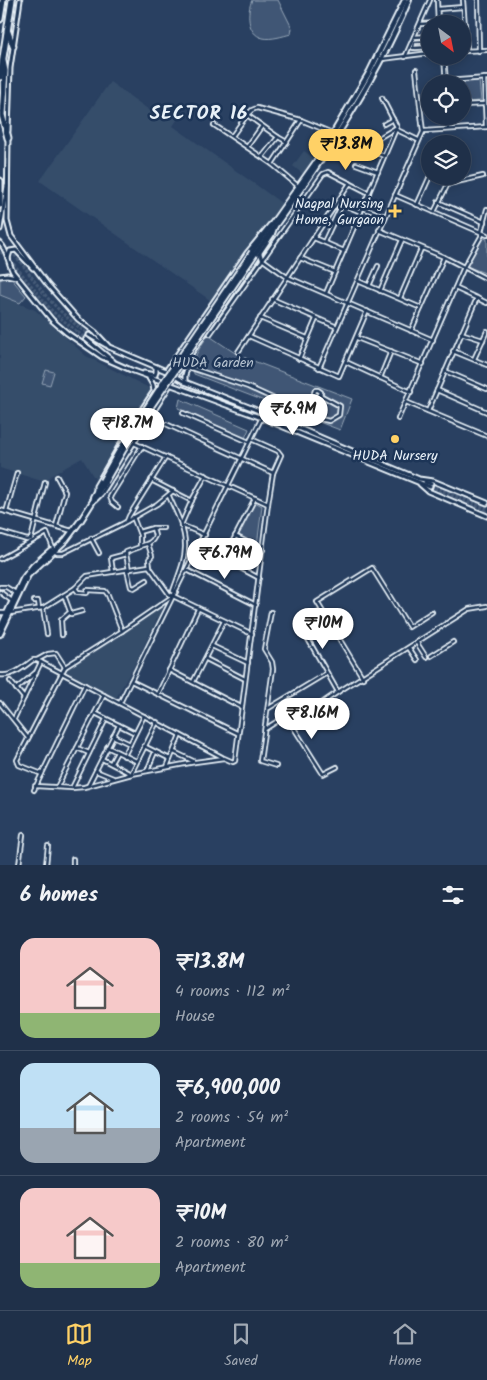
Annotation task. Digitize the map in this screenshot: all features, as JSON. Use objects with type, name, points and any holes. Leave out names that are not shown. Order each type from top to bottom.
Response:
[{"type":"highway","points":[[0,19],[3,0]]},
{"type":"highway","points":[[0,77],[12,0]]},
{"type":"highway","points":[[8,29],[13,46]]},
{"type":"highway","points":[[3,61],[5,71],[2,115],[8,138]]},
{"type":"highway","points":[[0,181],[0,205]]},
{"type":"main road","points":[[20,0],[13,46],[8,104],[8,228],[11,236],[35,270],[78,319],[95,332],[109,347]]},
{"type":"main road","points":[[335,134],[376,59],[405,0]]},
{"type":"main road","points":[[71,531],[135,430],[254,253],[318,163],[382,59],[409,0]]},
{"type":"main road","points":[[0,229],[7,186]]},
{"type":"main road","points":[[0,628],[28,575],[71,531],[102,493],[184,363],[273,234],[274,224]]},
{"type":"main road","points":[[166,371],[247,253],[268,226],[274,224]]},
{"type":"main road","points":[[0,243],[5,249],[7,260],[16,278],[43,310],[67,333],[102,357],[148,377],[262,418],[431,486]]},
{"type":"main road","points":[[7,260],[10,251],[16,250],[29,266],[35,270]]},
{"type":"main road","points":[[0,276],[6,274],[16,278]]},
{"type":"main road","points":[[89,335],[109,347],[166,371],[185,382],[264,413],[419,481],[433,481],[487,504]]},
{"type":"main road","points":[[86,339],[113,362]]},
{"type":"main road","points":[[185,382],[185,375],[192,352]]},
{"type":"main road","points":[[176,357],[184,363]]},
{"type":"main road","points":[[131,370],[153,375],[156,372],[156,367]]},
{"type":"main road","points":[[96,492],[96,486],[151,394],[154,386],[148,377]]},
{"type":"main road","points":[[151,394],[160,400]]},
{"type":"main road","points":[[419,481],[428,491],[487,516]]},
{"type":"main road","points":[[94,501],[103,482]]},
{"type":"main road","points":[[0,634],[16,593],[29,571],[53,550]]},
{"type":"street","points":[[424,15],[430,0]]},
{"type":"street","points":[[437,0],[438,15]]},
{"type":"street","points":[[463,0],[465,15]]},
{"type":"street","points":[[478,0],[479,50]]},
{"type":"street","points":[[438,9],[464,7]]},
{"type":"street","points":[[405,57],[421,24]]},
{"type":"street","points":[[414,37],[421,37]]},
{"type":"street","points":[[416,55],[414,42],[421,42]]},
{"type":"street","points":[[409,48],[421,48]]},
{"type":"street","points":[[471,51],[487,50]]},
{"type":"street","points":[[376,59],[421,54]]},
{"type":"street","points":[[319,368],[358,281],[378,230],[423,132],[416,70]]},
{"type":"street","points":[[423,132],[448,128],[486,127],[485,78],[471,79]]},
{"type":"street","points":[[326,294],[397,126],[382,98]]},
{"type":"street","points":[[471,105],[485,104]]},
{"type":"street","points":[[232,136],[247,115],[257,108],[301,120],[335,134]]},
{"type":"street","points":[[247,115],[287,142]]},
{"type":"street","points":[[384,124],[393,119]]},
{"type":"street","points":[[272,164],[301,120]]},
{"type":"street","points":[[214,125],[272,164],[301,188]]},
{"type":"street","points":[[247,147],[262,126]]},
{"type":"street","points":[[396,129],[418,140]]},
{"type":"street","points":[[385,156],[365,148],[365,146],[396,129]]},
{"type":"street","points":[[262,158],[278,137]]},
{"type":"street","points":[[356,164],[378,172]]},
{"type":"street","points":[[210,334],[323,174],[328,172],[369,193]]},
{"type":"street","points":[[434,212],[448,184],[483,176]]},
{"type":"street","points":[[238,352],[350,183]]},
{"type":"street","points":[[417,205],[426,185]]},
{"type":"street","points":[[395,195],[487,235]]},
{"type":"street","points":[[337,202],[361,212]]},
{"type":"street","points":[[438,202],[484,222]]},
{"type":"street","points":[[324,242],[342,204]]},
{"type":"street","points":[[363,208],[385,216]]},
{"type":"street","points":[[398,419],[424,364],[432,340],[464,267],[482,233],[487,209]]},
{"type":"street","points":[[378,230],[444,257],[487,278]]},
{"type":"street","points":[[314,238],[344,251]]},
{"type":"street","points":[[380,291],[402,240]]},
{"type":"street","points":[[400,298],[421,249]]},
{"type":"street","points":[[260,252],[262,259],[287,277],[432,340]]},
{"type":"street","points":[[411,331],[444,257]]},
{"type":"street","points":[[300,258],[335,272]]},
{"type":"street","points":[[254,261],[262,259]]},
{"type":"street","points":[[370,286],[378,266]]},
{"type":"street","points":[[358,281],[421,308]]},
{"type":"street","points":[[455,288],[487,303]]},
{"type":"street","points":[[428,411],[477,298]]},
{"type":"street","points":[[272,299],[337,327]]},
{"type":"street","points":[[248,336],[339,376],[367,311]]},
{"type":"street","points":[[260,318],[307,338]]},
{"type":"street","points":[[299,359],[316,318]]},
{"type":"street","points":[[474,359],[487,331]]},
{"type":"street","points":[[461,333],[482,340]]},
{"type":"street","points":[[357,338],[424,364]]},
{"type":"street","points":[[453,351],[487,365]]},
{"type":"street","points":[[380,378],[391,352]]},
{"type":"street","points":[[346,362],[411,392]]},
{"type":"street","points":[[188,367],[248,387],[309,414],[329,421],[339,415],[340,406],[320,395],[309,414]]},
{"type":"street","points":[[445,371],[487,389]]},
{"type":"street","points":[[437,390],[487,412]]},
{"type":"street","points":[[406,402],[487,436]]},
{"type":"street","points":[[184,413],[249,442]]},
{"type":"street","points":[[120,703],[264,413]]},
{"type":"street","points":[[166,424],[273,473]]},
{"type":"street","points":[[37,660],[224,758],[235,761],[268,504],[273,473],[281,455],[280,452],[251,439]]},
{"type":"street","points":[[133,442],[268,504]]},
{"type":"street","points":[[118,507],[112,502],[110,497],[142,446]]},
{"type":"street","points":[[127,521],[128,516],[166,456]]},
{"type":"street","points":[[6,512],[17,473]]},
{"type":"street","points":[[181,525],[206,475]]},
{"type":"street","points":[[56,526],[65,492],[57,477]]},
{"type":"street","points":[[151,480],[192,501]]},
{"type":"street","points":[[0,532],[29,540],[32,538],[45,482]]},
{"type":"street","points":[[0,559],[47,533],[53,550],[57,553],[63,553],[133,518],[169,496],[173,491]]},
{"type":"street","points":[[169,496],[185,539],[185,549],[173,591],[176,592]]},
{"type":"street","points":[[223,560],[255,498]]},
{"type":"street","points":[[0,510],[71,531]]},
{"type":"street","points":[[133,518],[139,532],[140,546]]},
{"type":"street","points":[[181,525],[205,535]]},
{"type":"street","points":[[139,532],[152,528],[163,528]]},
{"type":"street","points":[[113,572],[112,558],[148,544],[155,536],[152,528]]},
{"type":"street","points":[[236,536],[263,550]]},
{"type":"street","points":[[91,538],[99,553]]},
{"type":"street","points":[[148,544],[152,556],[149,558],[150,567],[169,594],[252,634]]},
{"type":"street","points":[[199,546],[259,578]]},
{"type":"street","points":[[126,554],[131,587],[134,588],[147,580]]},
{"type":"street","points":[[0,613],[8,614],[41,608],[75,588],[87,576],[150,567]]},
{"type":"street","points":[[362,678],[317,602],[372,568],[409,626],[432,612]]},
{"type":"street","points":[[187,570],[256,605]]},
{"type":"street","points":[[0,587],[6,587],[16,593]]},
{"type":"street","points":[[75,588],[78,592],[86,594],[87,590],[104,591],[109,596],[122,631]]},
{"type":"street","points":[[0,592],[12,602]]},
{"type":"street","points":[[64,595],[69,613]]},
{"type":"street","points":[[42,774],[19,765],[17,762],[65,667],[173,596]]},
{"type":"street","points":[[34,601],[38,601],[41,608],[47,634]]},
{"type":"street","points":[[291,724],[469,609],[487,606]]},
{"type":"street","points":[[157,694],[198,609]]},
{"type":"street","points":[[62,635],[60,620],[69,613],[82,611]]},
{"type":"street","points":[[322,611],[302,621],[300,625],[338,692]]},
{"type":"street","points":[[271,612],[264,649],[273,665],[260,761],[276,766]]},
{"type":"street","points":[[193,683],[224,621]]},
{"type":"street","points":[[431,656],[453,642]]},
{"type":"street","points":[[417,643],[426,657]]},
{"type":"street","points":[[212,646],[248,663]]},
{"type":"street","points":[[409,648],[417,660]]},
{"type":"street","points":[[0,676],[13,673],[33,660],[48,654],[56,653],[65,667]]},
{"type":"street","points":[[206,659],[246,679]]},
{"type":"street","points":[[14,719],[41,662]]},
{"type":"street","points":[[169,670],[241,707]]},
{"type":"street","points":[[16,689],[36,672]]},
{"type":"street","points":[[268,709],[327,673]]},
{"type":"street","points":[[10,681],[24,698]]},
{"type":"street","points":[[131,681],[238,734]]},
{"type":"street","points":[[86,685],[34,788],[88,786],[131,774],[224,758]]},
{"type":"street","points":[[57,788],[104,695]]},
{"type":"street","points":[[0,703],[28,738]]},
{"type":"street","points":[[95,713],[135,733]]},
{"type":"street","points":[[124,756],[144,716]]},
{"type":"street","points":[[265,729],[287,717],[323,774],[337,767]]},
{"type":"street","points":[[72,788],[106,719]]},
{"type":"street","points":[[131,774],[156,722]]},
{"type":"street","points":[[88,786],[119,725]]},
{"type":"street","points":[[167,767],[180,735]]},
{"type":"street","points":[[113,736],[130,744]]},
{"type":"street","points":[[144,746],[170,759]]},
{"type":"street","points":[[107,747],[136,761]]},
{"type":"street","points":[[77,748],[89,753]]},
{"type":"street","points":[[173,751],[195,762]]},
{"type":"street","points":[[111,763],[117,752]]},
{"type":"street","points":[[146,771],[155,752]]},
{"type":"street","points":[[102,758],[131,774]]},
{"type":"street","points":[[96,771],[114,779]]},
{"type":"street","points":[[19,865],[23,835]]},
{"type":"street","points":[[46,865],[48,846]]},
{"type":"street","points":[[72,865],[73,859]]},
{"type":"shaded area","points":[[110,82],[163,120],[172,109],[175,111],[170,118],[172,119],[173,117],[177,120],[173,126],[287,207],[217,305],[40,181]]},
{"type":"shaded area","points":[[304,151],[315,159],[304,175],[293,166]]},
{"type":"shaded area","points":[[0,296],[35,310],[86,356],[151,389],[95,479],[82,458],[52,475],[45,482],[0,468]]},
{"type":"shaded area","points":[[165,602],[116,698],[64,670]]},
{"type":"green space","points":[[252,0],[278,0],[292,28],[291,34],[277,38],[257,36],[249,22],[249,10]]},
{"type":"green space","points":[[479,80],[481,101],[471,102],[471,81]]},
{"type":"green space","points":[[481,237],[487,239],[487,266],[485,273],[466,266]]},
{"type":"green space","points":[[4,277],[10,277],[26,296],[20,303],[0,295],[0,280]]},
{"type":"green space","name":"HUDA Garden","points":[[208,335],[238,355],[352,399],[340,430],[194,374],[195,358]]},
{"type":"green space","points":[[46,370],[54,372],[50,385],[42,383]]},
{"type":"green space","points":[[180,399],[249,429],[245,438],[178,408]]},
{"type":"green space","points":[[255,502],[262,506],[257,546],[237,535]]},
{"type":"tunnel","points":[[1,243],[20,261],[41,289],[66,317],[89,335]]},
{"type":"tunnel","points":[[0,252],[8,257],[52,311],[86,339]]},
{"type":"tunnel","points":[[431,484],[487,508]]},
{"type":"tunnel","points":[[430,487],[487,511]]},
{"type":"place","name":"Nagpal Nursing Home, Gurgaon","points":[[395,211]]},
{"type":"place","name":"HUDA Nursery","points":[[395,439]]},
{"type":"district","name":"SECTOR 16","points":[[199,112]]}]
